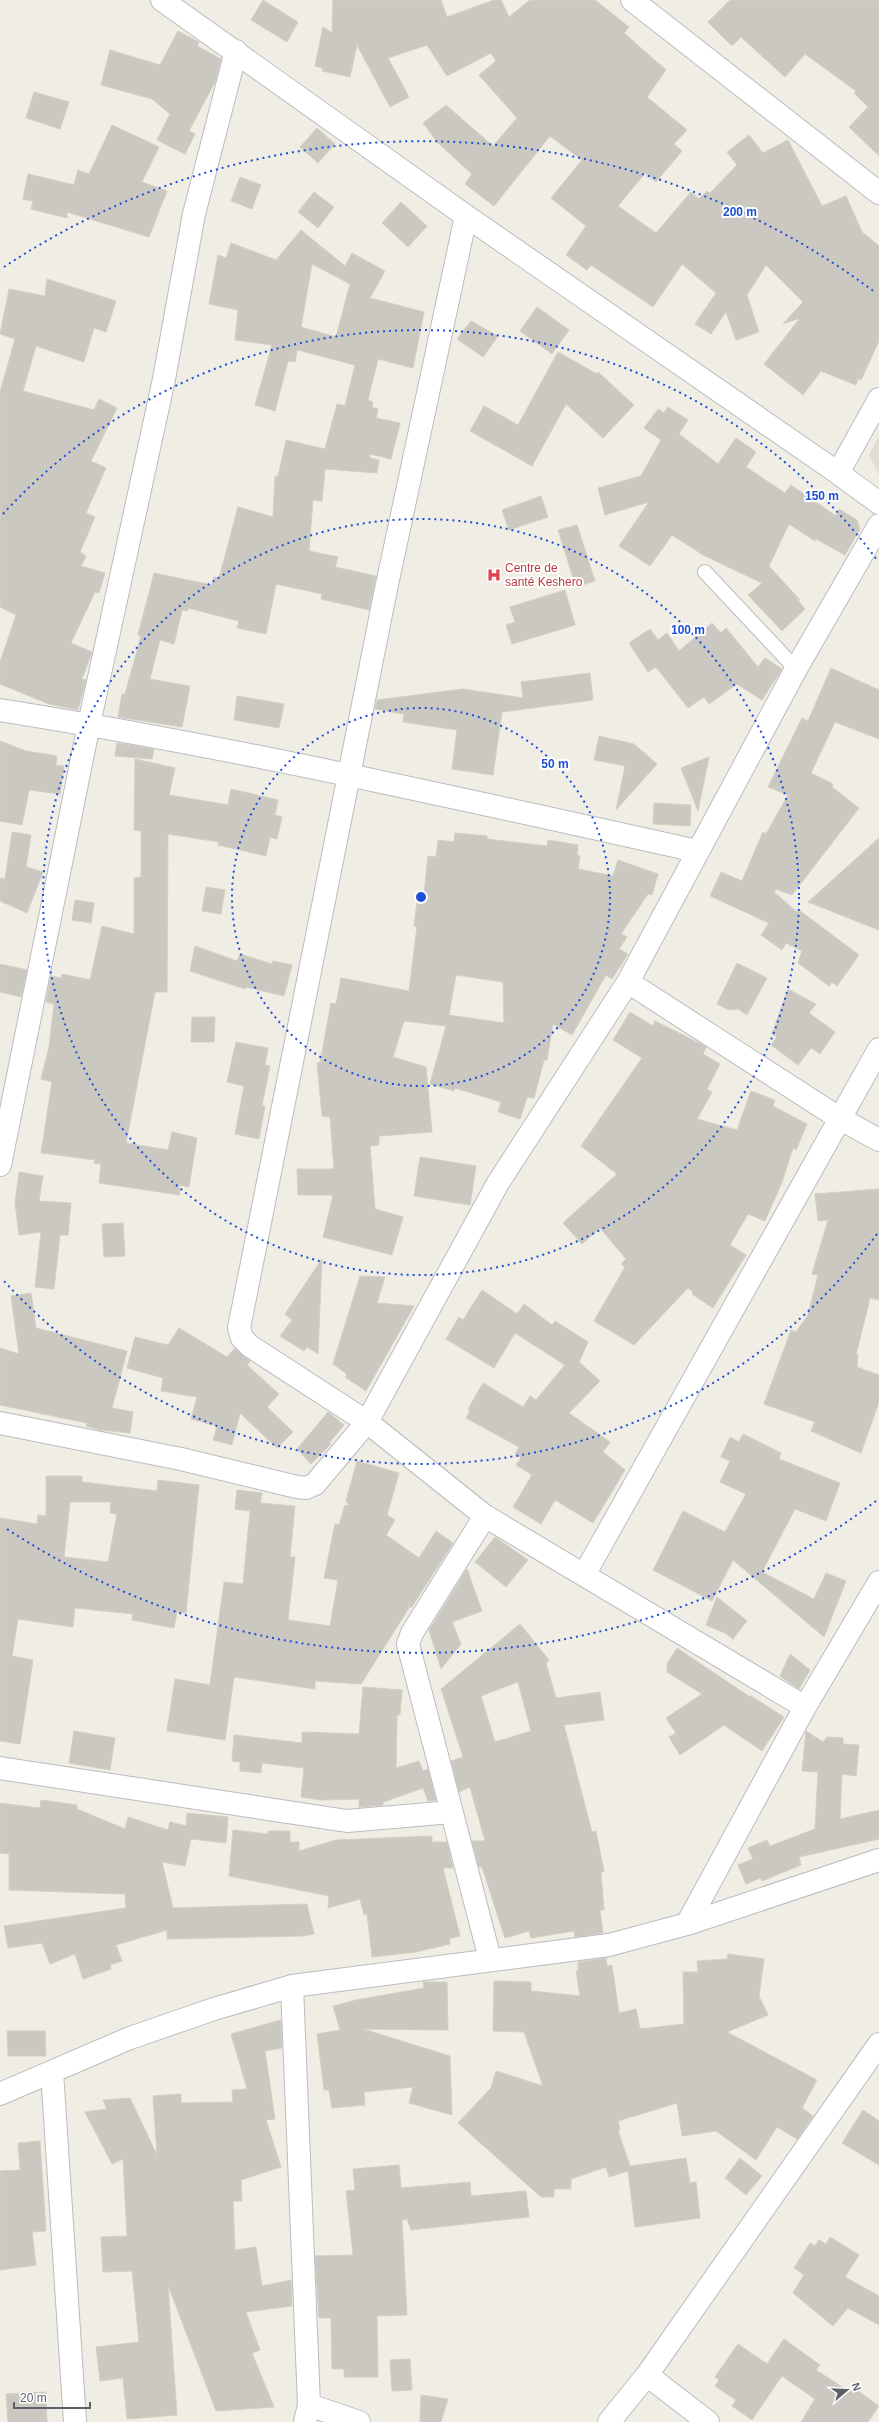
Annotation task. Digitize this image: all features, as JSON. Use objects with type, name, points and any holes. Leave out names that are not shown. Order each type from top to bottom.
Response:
[{"type":"street","points":[[162,0],[236,51],[466,216],[838,473],[879,503]]},
{"type":"street","points":[[632,0],[879,193]]},
{"type":"street","points":[[0,1165],[89,724],[164,379],[194,214],[236,51]]},
{"type":"street","points":[[466,216],[385,594],[239,1328],[242,1338],[250,1346],[367,1422],[485,1516],[805,1707]]},
{"type":"street","points":[[838,473],[879,399]]},
{"type":"street","points":[[0,1423],[181,1459],[306,1488],[315,1484],[367,1422],[498,1183],[628,982],[796,669],[879,525]]},
{"type":"street","points":[[0,710],[89,724],[350,775],[697,851]]},
{"type":"street","points":[[628,982],[839,1118],[879,1140]]},
{"type":"street","points":[[584,1575],[712,1351],[839,1118],[879,1049]]},
{"type":"street","points":[[485,1516],[412,1633],[408,1644],[490,1959]]},
{"type":"street","points":[[687,1924],[805,1707],[879,1582]]},
{"type":"street","points":[[0,1768],[347,1821],[451,1812]]},
{"type":"street","points":[[0,2094],[130,2038],[214,2009],[292,1986],[490,1959],[547,1955],[609,1945],[687,1924],[879,1860]]},
{"type":"street","points":[[292,1986],[307,2414],[358,2422]]},
{"type":"street","points":[[609,2422],[647,2375],[879,2044]]},
{"type":"street","points":[[52,2072],[75,2422]]},
{"type":"street","points":[[647,2375],[708,2422]]},
{"type":"lane","points":[[705,572],[796,669]]},
{"type":"shaded area","points":[[879,436],[879,475],[869,455]]},
{"type":"building","points":[[263,0],[298,22],[287,42],[251,20]]},
{"type":"building","points":[[333,0],[441,0],[447,17],[494,0],[501,0],[509,17],[530,0],[595,0],[629,27],[624,33],[666,70],[647,97],[687,130],[674,144],[682,151],[656,182],[645,173],[618,206],[656,233],[691,192],[699,199],[707,191],[710,193],[737,165],[727,152],[749,135],[763,153],[788,140],[822,206],[846,196],[862,232],[879,246],[879,341],[861,380],[858,378],[856,385],[821,371],[803,395],[764,364],[800,318],[783,324],[803,302],[766,265],[747,295],[759,332],[736,340],[726,312],[711,334],[695,324],[716,293],[682,264],[653,307],[591,265],[587,270],[566,255],[586,226],[551,198],[582,160],[550,136],[494,206],[465,184],[472,174],[438,143],[423,123],[446,105],[493,146],[517,118],[479,75],[496,61],[491,53],[447,76],[427,45],[388,58],[409,97],[390,107],[357,45],[350,77],[322,71],[323,68],[315,66],[323,27],[332,33]]},
{"type":"building","points":[[730,0],[879,0],[879,156],[849,127],[868,107],[854,93],[856,91],[805,54],[785,77],[741,37],[732,46],[708,22]]},
{"type":"building","points":[[178,31],[199,42],[197,46],[221,59],[215,82],[189,131],[195,134],[185,154],[157,140],[170,114],[152,99],[101,85],[110,50],[160,65]]},
{"type":"building","points":[[34,92],[69,102],[60,129],[26,118]]},
{"type":"building","points":[[112,125],[159,147],[142,182],[167,191],[149,237],[67,212],[67,218],[31,209],[33,201],[23,199],[28,174],[74,185],[78,170],[89,174]]},
{"type":"building","points":[[317,128],[335,144],[318,163],[300,147]]},
{"type":"building","points":[[240,177],[261,185],[252,209],[231,201]]},
{"type":"building","points":[[314,192],[334,207],[318,228],[298,212]]},
{"type":"building","points":[[401,202],[427,226],[408,247],[382,223]]},
{"type":"building","points":[[301,230],[345,266],[352,253],[385,271],[370,298],[424,312],[413,368],[378,359],[368,400],[373,402],[372,407],[378,409],[376,418],[400,423],[391,459],[370,454],[370,458],[379,460],[377,473],[325,469],[322,501],[313,500],[309,551],[338,557],[335,567],[376,576],[369,610],[321,599],[322,594],[276,584],[266,634],[237,628],[239,621],[188,608],[188,611],[182,610],[174,644],[160,640],[150,679],[190,686],[182,727],[118,717],[122,694],[125,694],[141,636],[138,635],[154,573],[212,585],[214,577],[219,578],[238,507],[273,517],[275,476],[278,476],[286,440],[325,449],[337,404],[345,406],[355,365],[297,350],[295,362],[288,361],[275,411],[255,405],[272,345],[235,340],[238,310],[209,304],[218,255],[226,258],[231,243],[276,260]],"holes":[[[312,264],[350,284],[336,337],[301,327]]]},
{"type":"building","points":[[47,279],[116,301],[106,332],[94,328],[84,362],[36,346],[23,391],[94,410],[99,399],[117,408],[91,461],[106,468],[86,513],[95,517],[80,552],[86,556],[81,566],[105,573],[99,593],[95,592],[71,643],[92,652],[82,679],[86,680],[78,710],[49,704],[0,684],[0,662],[16,615],[0,607],[0,392],[15,339],[0,334],[9,289],[45,296]]},
{"type":"building","points":[[537,307],[569,330],[552,354],[520,331]]},
{"type":"building","points":[[471,321],[498,336],[483,357],[457,339]]},
{"type":"building","points":[[558,352],[597,374],[598,372],[634,405],[603,438],[566,404],[532,466],[470,431],[484,406],[518,425]]},
{"type":"building","points":[[668,407],[688,420],[679,434],[718,464],[736,438],[756,452],[746,467],[785,493],[791,485],[836,516],[839,509],[857,520],[860,529],[845,555],[816,539],[815,541],[789,524],[769,566],[800,600],[796,598],[805,609],[782,631],[748,595],[762,583],[703,555],[672,535],[650,566],[619,546],[649,502],[605,515],[598,488],[641,476],[661,440],[644,428],[658,409],[664,413]]},
{"type":"building","points":[[541,496],[548,517],[509,530],[502,510]]},
{"type":"building","points":[[577,525],[595,581],[576,587],[558,530]]},
{"type":"building","points":[[565,590],[575,625],[512,644],[506,625],[515,622],[510,607]]},
{"type":"building","points":[[712,623],[721,633],[726,628],[758,667],[765,658],[782,669],[762,700],[737,684],[709,704],[704,697],[688,708],[656,667],[648,672],[629,643],[650,629],[658,640],[667,633],[679,651]]},
{"type":"building","points":[[831,668],[879,690],[879,739],[835,722],[811,773],[833,784],[832,787],[859,808],[792,895],[776,889],[774,892],[797,912],[799,910],[859,955],[837,986],[832,982],[829,986],[798,963],[802,951],[786,943],[782,950],[761,935],[769,923],[710,896],[721,872],[742,881],[763,832],[766,834],[788,795],[768,787],[802,718],[808,721]]},
{"type":"building","points":[[590,673],[593,700],[502,712],[493,775],[452,769],[457,730],[403,722],[404,714],[375,709],[377,700],[463,689],[523,698],[521,682]]},
{"type":"building","points":[[237,696],[284,704],[279,728],[234,720]]},
{"type":"building","points":[[599,736],[634,744],[657,764],[616,810],[625,766],[594,760]]},
{"type":"building","points":[[0,741],[26,751],[57,756],[56,765],[64,766],[60,794],[29,790],[22,825],[0,821]]},
{"type":"building","points":[[117,743],[154,749],[152,759],[115,756]]},
{"type":"building","points":[[709,757],[698,811],[681,768]]},
{"type":"building","points":[[135,759],[175,768],[169,795],[228,805],[231,789],[278,800],[275,815],[282,817],[277,839],[270,837],[266,856],[218,845],[219,842],[168,834],[167,992],[155,992],[126,1143],[168,1150],[172,1132],[197,1138],[189,1187],[179,1185],[180,1195],[99,1183],[101,1164],[94,1163],[95,1160],[41,1153],[52,1082],[41,1079],[49,1047],[54,1004],[46,1002],[51,976],[61,978],[62,974],[90,980],[102,926],[134,934],[134,878],[141,877],[141,831],[134,830]]},
{"type":"building","points":[[654,803],[691,805],[690,826],[653,824]]},
{"type":"building","points":[[12,832],[31,835],[26,867],[43,872],[27,913],[0,901],[0,878],[5,879]]},
{"type":"building","points":[[455,833],[487,836],[487,839],[547,846],[548,840],[578,845],[577,855],[580,856],[578,869],[613,876],[618,860],[658,874],[652,895],[648,894],[621,934],[627,937],[619,949],[628,954],[612,979],[606,975],[572,1035],[553,1024],[547,1060],[544,1060],[534,1098],[527,1097],[520,1119],[498,1112],[501,1102],[455,1088],[454,1091],[430,1084],[446,1026],[404,1021],[393,1057],[426,1067],[432,1132],[379,1136],[379,1145],[370,1146],[375,1209],[403,1217],[392,1255],[323,1237],[333,1195],[298,1195],[297,1169],[334,1169],[330,1117],[322,1116],[317,1063],[320,1063],[331,1003],[336,1004],[341,978],[409,991],[417,927],[414,926],[418,894],[424,894],[428,856],[436,857],[438,840],[454,842]],"holes":[[[456,975],[503,982],[504,1023],[449,1015]]]},
{"type":"building","points":[[879,838],[879,930],[808,902]]},
{"type":"building","points":[[206,887],[225,890],[221,914],[202,911]]},
{"type":"building","points":[[75,900],[94,903],[91,923],[72,920]]},
{"type":"building","points":[[195,946],[237,961],[240,954],[272,964],[273,961],[292,965],[284,996],[246,987],[245,989],[190,971]]},
{"type":"building","points":[[737,963],[767,978],[747,1015],[738,1009],[729,1010],[717,1004]]},
{"type":"building","points":[[0,964],[27,970],[21,997],[0,992]]},
{"type":"building","points":[[788,989],[816,1004],[809,1013],[835,1032],[820,1054],[811,1048],[798,1065],[771,1045],[777,1037],[772,1034]]},
{"type":"building","points":[[630,1012],[653,1026],[655,1021],[701,1044],[706,1047],[703,1054],[720,1064],[707,1089],[712,1092],[697,1119],[737,1130],[751,1091],[775,1100],[773,1106],[807,1124],[796,1150],[793,1148],[782,1182],[765,1221],[748,1214],[730,1245],[746,1255],[713,1308],[692,1294],[693,1292],[688,1288],[634,1345],[594,1321],[625,1267],[621,1264],[626,1259],[600,1228],[582,1244],[563,1223],[617,1174],[581,1146],[642,1058],[613,1040]]},
{"type":"building","points":[[192,1017],[215,1017],[214,1042],[191,1042]]},
{"type":"building","points":[[236,1042],[268,1048],[265,1065],[270,1066],[262,1105],[265,1106],[259,1139],[235,1134],[244,1086],[227,1082]]},
{"type":"building","points":[[420,1157],[476,1166],[470,1205],[414,1196]]},
{"type":"building","points":[[19,1172],[43,1176],[39,1201],[71,1203],[68,1235],[60,1235],[54,1289],[35,1287],[41,1232],[19,1235],[15,1203]]},
{"type":"building","points":[[879,1189],[879,1300],[870,1298],[856,1354],[858,1354],[857,1367],[879,1375],[879,1402],[861,1453],[811,1431],[815,1422],[764,1404],[791,1330],[796,1332],[808,1315],[818,1275],[812,1274],[828,1220],[818,1221],[815,1194]]},
{"type":"building","points":[[123,1223],[125,1256],[104,1257],[102,1224]]},
{"type":"building","points":[[322,1259],[318,1354],[307,1347],[304,1351],[280,1336],[292,1320],[285,1314]]},
{"type":"building","points":[[360,1276],[385,1277],[377,1303],[414,1306],[366,1391],[345,1377],[347,1374],[333,1364]]},
{"type":"building","points":[[482,1290],[517,1314],[524,1304],[552,1325],[555,1321],[588,1342],[579,1362],[600,1381],[569,1413],[610,1442],[603,1452],[625,1470],[593,1523],[555,1500],[541,1524],[513,1507],[532,1475],[516,1465],[521,1458],[515,1454],[519,1447],[466,1418],[470,1411],[468,1409],[483,1383],[523,1407],[530,1396],[536,1400],[565,1365],[515,1333],[494,1368],[446,1339],[459,1317],[463,1320]]},
{"type":"building","points":[[31,1293],[36,1328],[127,1351],[112,1408],[133,1412],[130,1433],[100,1430],[86,1426],[87,1423],[0,1405],[0,1348],[19,1354],[11,1296]]},
{"type":"building","points":[[179,1328],[227,1357],[235,1348],[250,1361],[247,1365],[279,1394],[267,1407],[293,1432],[277,1448],[240,1413],[232,1445],[213,1440],[217,1426],[191,1419],[197,1397],[161,1391],[163,1378],[127,1368],[135,1337],[168,1345]]},
{"type":"building","points":[[328,1412],[344,1425],[329,1443],[331,1444],[311,1464],[297,1449]]},
{"type":"building","points":[[743,1434],[781,1453],[779,1459],[840,1483],[826,1521],[795,1509],[762,1572],[814,1599],[826,1573],[846,1581],[824,1637],[733,1560],[712,1601],[653,1570],[683,1511],[725,1532],[746,1494],[720,1482],[730,1461],[721,1457],[730,1437],[739,1442]]},
{"type":"building","points":[[357,1461],[399,1473],[387,1515],[395,1520],[386,1535],[419,1558],[436,1531],[453,1543],[411,1608],[409,1602],[409,1608],[361,1684],[315,1681],[315,1689],[234,1677],[225,1740],[167,1731],[175,1679],[210,1685],[224,1582],[243,1584],[250,1511],[235,1509],[237,1490],[262,1493],[260,1503],[295,1506],[290,1557],[295,1557],[288,1620],[330,1626],[338,1580],[324,1578],[335,1524],[339,1525],[345,1505],[350,1506],[346,1501]]},
{"type":"building","points":[[46,1476],[82,1476],[82,1482],[157,1491],[158,1480],[199,1485],[186,1613],[177,1612],[174,1628],[132,1620],[133,1614],[75,1608],[73,1627],[18,1619],[12,1656],[33,1660],[20,1744],[0,1741],[0,1518],[37,1524],[38,1515],[46,1516]],"holes":[[[70,1502],[111,1502],[110,1513],[117,1514],[108,1562],[64,1557]]]},
{"type":"building","points":[[495,1537],[528,1560],[506,1587],[475,1562]]},
{"type":"building","points":[[467,1569],[482,1611],[452,1622],[461,1644],[441,1669],[429,1630]]},
{"type":"building","points":[[717,1597],[747,1621],[733,1639],[725,1633],[706,1625]]},
{"type":"building","points":[[520,1624],[549,1660],[546,1663],[556,1698],[600,1692],[604,1720],[564,1725],[592,1832],[596,1831],[604,1871],[601,1873],[604,1910],[600,1910],[603,1933],[575,1937],[574,1931],[531,1938],[529,1931],[505,1938],[482,1867],[479,1867],[472,1841],[485,1841],[470,1787],[459,1792],[451,1761],[463,1757],[441,1689]],"holes":[[[518,1682],[531,1731],[495,1742],[481,1696]]]},
{"type":"building","points":[[677,1648],[750,1697],[751,1696],[784,1717],[762,1751],[724,1725],[680,1755],[669,1737],[676,1733],[666,1718],[702,1694],[667,1672],[667,1664]]},
{"type":"building","points":[[790,1654],[810,1670],[799,1689],[780,1676]]},
{"type":"building","points":[[363,1687],[402,1690],[400,1715],[397,1715],[396,1768],[419,1761],[423,1771],[428,1769],[436,1800],[428,1801],[423,1788],[383,1802],[383,1805],[359,1807],[359,1799],[321,1800],[301,1797],[304,1768],[262,1763],[261,1773],[240,1771],[240,1762],[232,1761],[234,1735],[302,1743],[302,1732],[359,1734]]},
{"type":"building","points":[[74,1731],[115,1738],[110,1770],[69,1763]]},
{"type":"building","points":[[806,1731],[823,1742],[827,1737],[843,1738],[843,1744],[859,1745],[856,1776],[842,1774],[840,1819],[879,1810],[879,1839],[799,1857],[801,1865],[762,1881],[760,1878],[746,1884],[738,1865],[753,1859],[748,1848],[767,1840],[770,1846],[815,1829],[818,1772],[802,1771]]},
{"type":"building","points":[[41,1800],[77,1805],[77,1809],[125,1829],[128,1817],[168,1830],[170,1822],[186,1826],[187,1813],[228,1817],[226,1843],[191,1839],[185,1866],[162,1862],[173,1908],[307,1904],[314,1934],[302,1936],[167,1939],[167,1930],[116,1945],[122,1961],[110,1965],[111,1969],[83,1979],[75,1954],[50,1964],[42,1943],[8,1948],[4,1926],[126,1908],[125,1894],[9,1890],[9,1854],[0,1853],[0,1803],[40,1808]]},
{"type":"building","points":[[233,1830],[268,1834],[268,1831],[290,1831],[290,1842],[299,1842],[299,1851],[336,1840],[432,1836],[432,1842],[447,1842],[453,1868],[443,1868],[460,1936],[449,1939],[450,1944],[416,1952],[372,1957],[367,1914],[364,1915],[360,1899],[328,1908],[329,1896],[229,1876]]},
{"type":"building","points":[[728,1954],[764,1959],[759,1996],[768,2015],[727,2032],[817,2080],[802,2108],[813,2116],[797,2139],[777,2127],[756,2160],[716,2131],[682,2136],[677,2103],[618,2121],[620,2130],[618,2131],[630,2166],[686,2158],[690,2183],[696,2182],[700,2218],[635,2227],[628,2171],[609,2177],[606,2167],[571,2179],[571,2189],[554,2189],[554,2197],[541,2197],[458,2123],[491,2088],[496,2071],[543,2086],[524,2032],[493,2031],[494,1981],[531,1982],[531,1991],[580,1996],[576,1971],[578,1971],[578,1962],[606,1958],[607,1966],[612,1965],[619,2013],[636,2009],[640,2029],[684,2024],[683,1972],[698,1972],[697,1961],[727,1959]]},
{"type":"building","points":[[423,1982],[447,1982],[448,2030],[363,2029],[450,2056],[452,2115],[409,2103],[413,2087],[364,2092],[365,2105],[332,2108],[329,2090],[324,2090],[317,2034],[340,2030],[333,2006],[356,2000],[424,1988]]},
{"type":"building","points":[[281,2020],[282,2048],[265,2051],[275,2119],[266,2120],[281,2167],[241,2180],[242,2201],[233,2201],[235,2250],[256,2247],[262,2286],[291,2280],[292,2306],[246,2312],[260,2350],[252,2353],[274,2407],[216,2411],[168,2285],[177,2415],[127,2419],[123,2378],[100,2381],[96,2347],[139,2342],[132,2271],[103,2272],[101,2237],[127,2236],[123,2159],[112,2164],[85,2112],[107,2109],[103,2100],[130,2098],[157,2155],[153,2096],[181,2094],[181,2103],[233,2102],[232,2090],[247,2089],[231,2034]]},
{"type":"building","points":[[7,2031],[45,2031],[46,2056],[8,2056]]},
{"type":"building","points":[[863,2110],[879,2121],[879,2165],[842,2143]]},
{"type":"building","points":[[40,2141],[46,2231],[32,2232],[36,2265],[0,2270],[0,2171],[20,2170],[18,2143]]},
{"type":"building","points":[[740,2158],[762,2176],[746,2195],[725,2178]]},
{"type":"building","points":[[399,2165],[401,2188],[470,2182],[471,2196],[526,2191],[529,2217],[411,2230],[407,2219],[402,2220],[407,2315],[377,2316],[378,2377],[344,2377],[344,2369],[332,2369],[331,2318],[319,2318],[315,2256],[353,2255],[346,2191],[355,2190],[353,2169]]},
{"type":"building","points":[[830,2237],[859,2255],[845,2277],[879,2296],[879,2325],[848,2308],[833,2326],[793,2293],[804,2275],[794,2268],[810,2243],[815,2246],[819,2240],[826,2244]]},
{"type":"building","points":[[784,2339],[820,2365],[816,2370],[850,2392],[854,2388],[879,2406],[868,2422],[801,2422],[815,2399],[782,2376],[752,2420],[732,2406],[736,2400],[715,2386],[719,2380],[715,2377],[738,2344],[767,2364]]},
{"type":"building","points":[[410,2359],[412,2390],[392,2391],[390,2360]]},
{"type":"building","points":[[46,2392],[47,2422],[8,2422],[6,2394]]},
{"type":"building","points":[[421,2395],[448,2399],[441,2422],[420,2422]]},
{"type":"place","name":"Centre de santé Keshero","points":[[494,575]]}]
